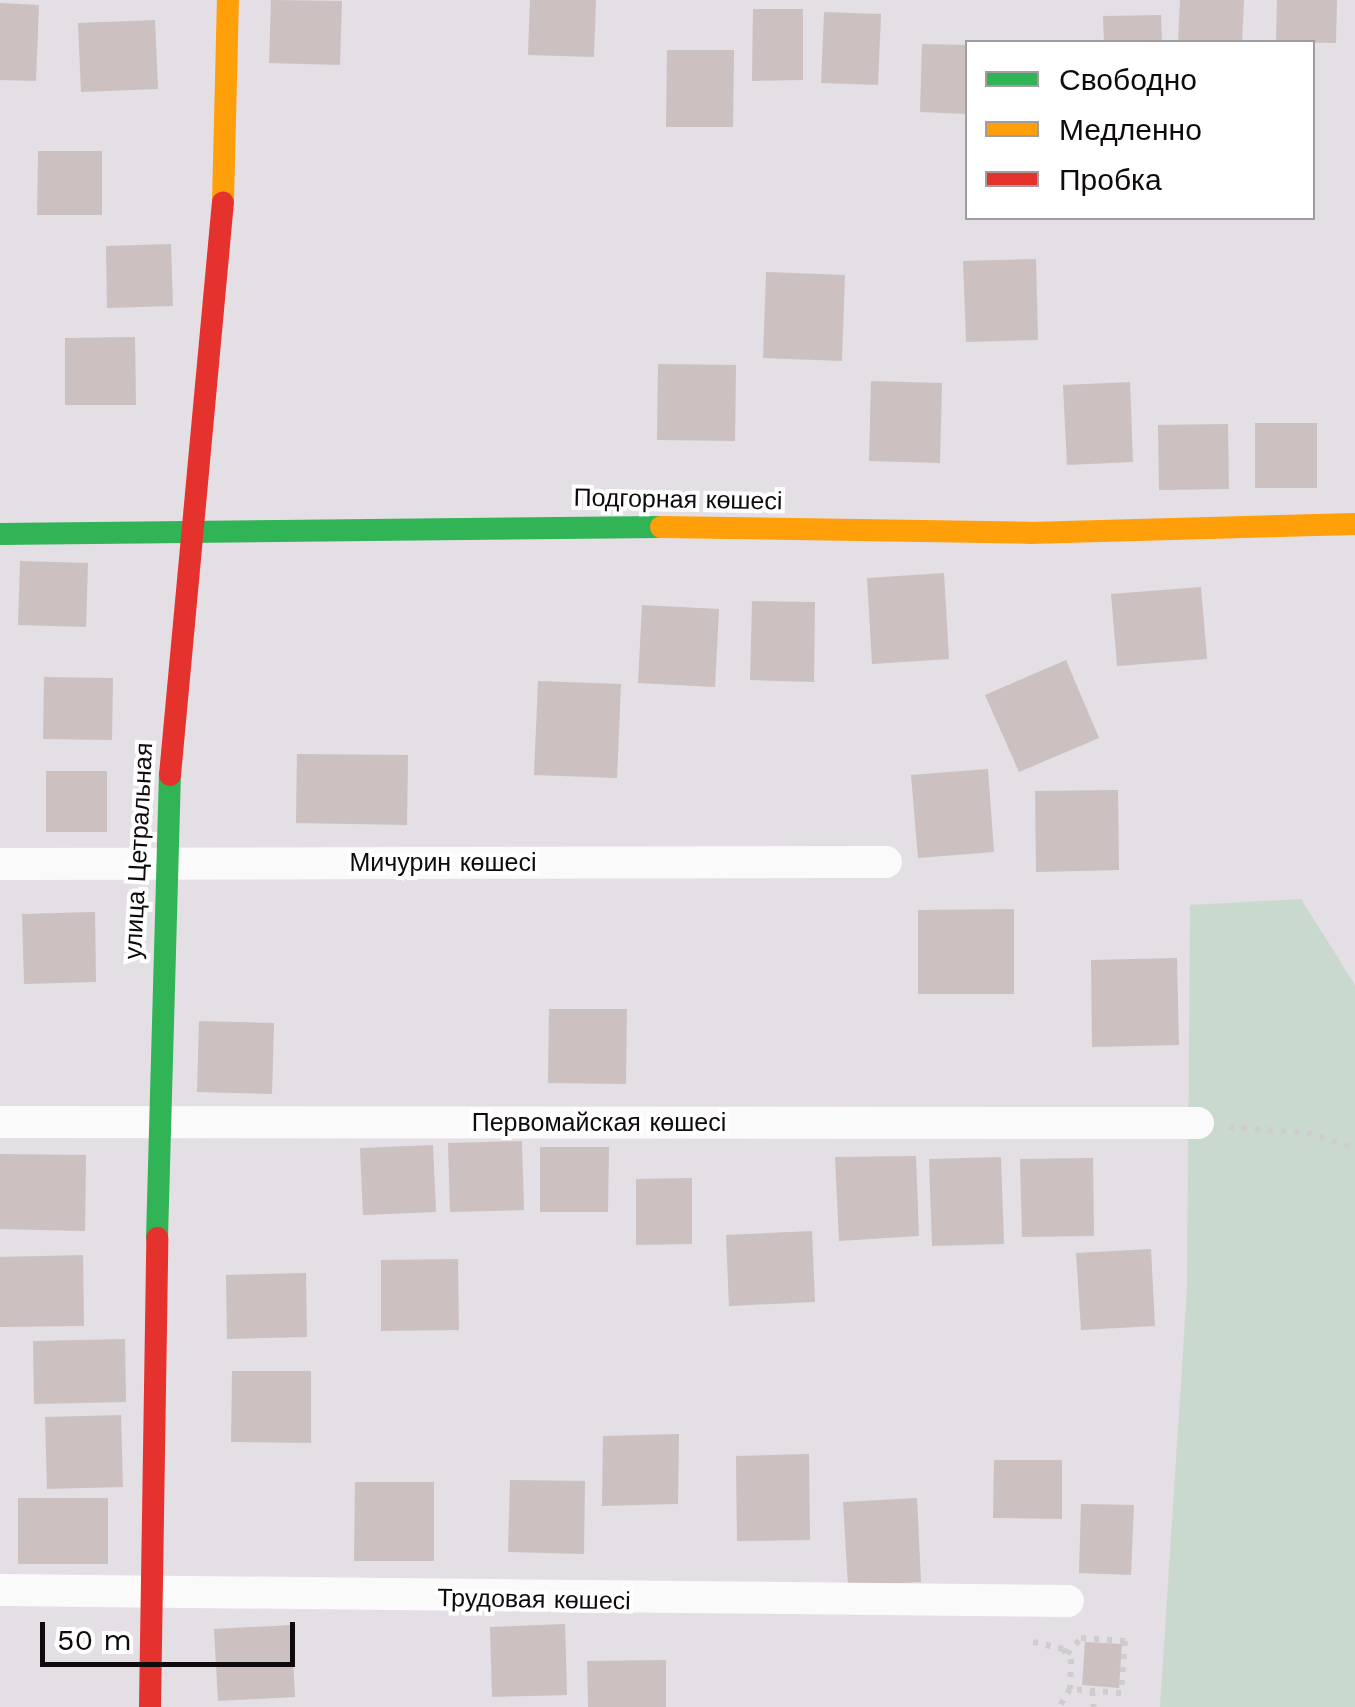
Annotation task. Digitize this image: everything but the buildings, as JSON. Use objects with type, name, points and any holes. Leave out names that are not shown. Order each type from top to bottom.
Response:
[{"type":"street","name":"улица Цетральная","points":[[150,1707],[148,1594],[162,859],[190,532],[222,232],[228,0]]},
{"type":"street","name":"Подгорная көшесі","points":[[0,534],[504,525],[1029,533],[1355,524]]},
{"type":"street","name":"Мичурин көшесі","points":[[0,864],[162,859],[886,862]]},
{"type":"street","name":"Первомайская көшесі","points":[[0,1122],[1198,1124]]},
{"type":"street","name":"Трудовая көшесі","points":[[0,1590],[1068,1601]]},
{"type":"path","points":[[1198,1124],[1307,1133],[1355,1148]]},
{"type":"path","points":[[1059,1707],[1070,1689],[1067,1654],[1081,1638],[1125,1641],[1121,1693],[1070,1689]]},
{"type":"path","points":[[1032,1642],[1067,1654]]},
{"type":"path","points":[[1092,1691],[1094,1707]]},
{"type":"green space","points":[[1301,899],[1355,985],[1355,1707],[1160,1707],[1187,1289],[1190,905]]},
{"type":"traffic: fast","points":[[0,534],[661,527]]},
{"type":"traffic: fast","points":[[157,1238],[170,775]]},
{"type":"traffic: slow","points":[[223,202],[228,0]]},
{"type":"traffic: slow","points":[[661,527],[1029,533],[1355,524]]},
{"type":"traffic: jam","points":[[170,775],[223,202]]},
{"type":"traffic: jam","points":[[150,1707],[157,1238]]}]
